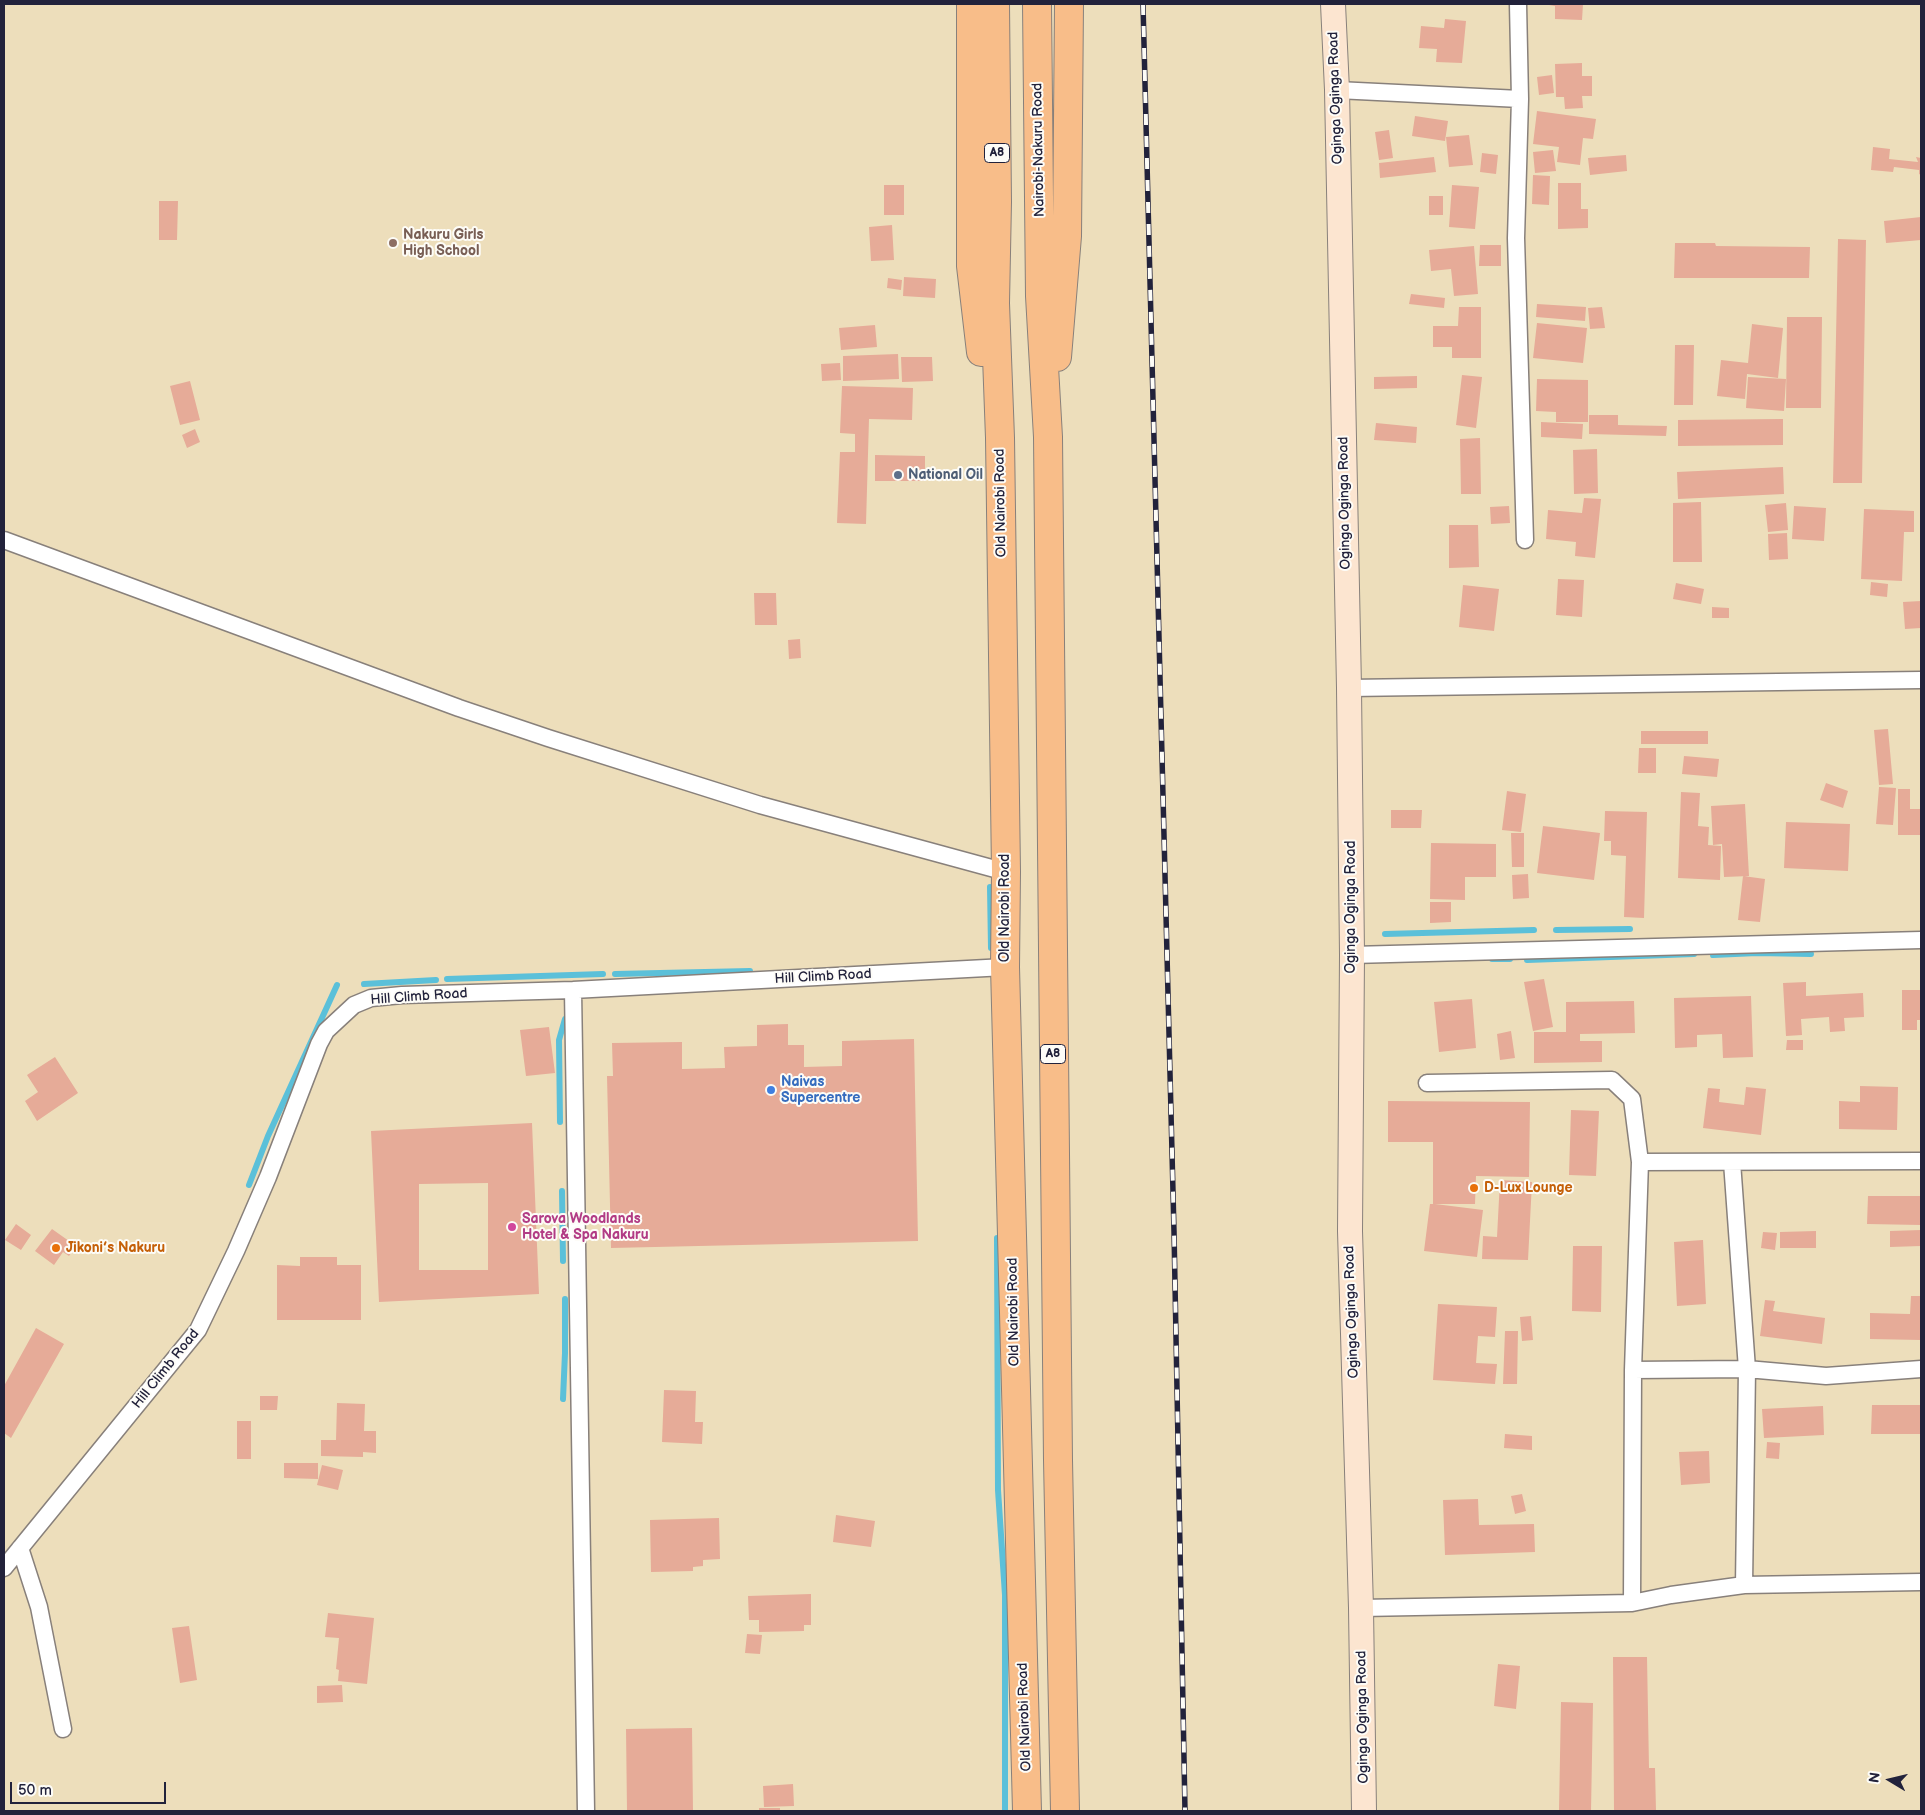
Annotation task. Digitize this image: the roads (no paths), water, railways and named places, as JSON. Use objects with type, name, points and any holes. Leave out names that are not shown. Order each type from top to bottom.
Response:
[{"type":"highway","points":[[971,4],[971,266],[981,353],[1000,438]]},
{"type":"highway","name":"Old Nairobi Road","points":[[995,4],[997,202],[995,303],[1000,438],[1006,872],[1005,967],[1027,1811]]},
{"type":"highway","name":"Nairobi-Nakuru Road","points":[[1037,4],[1040,296],[1048,437]]},
{"type":"highway","points":[[1048,437],[1060,336],[1067,236],[1069,4]]},
{"type":"highway","name":"A8","points":[[1048,437],[1058,1460],[1065,1811]]},
{"type":"street","name":"Oginga Oginga Road","points":[[1332,4],[1337,90],[1349,688],[1352,955],[1350,1231],[1361,1608],[1364,1811]]},
{"type":"street","points":[[1518,4],[1520,99],[1516,238],[1525,540]]},
{"type":"street","points":[[1337,90],[1520,99]]},
{"type":"street","points":[[4,540],[459,708],[530,732],[760,805],[1006,872]]},
{"type":"street","points":[[1349,688],[1921,680]]},
{"type":"street","points":[[1352,955],[1921,940]]},
{"type":"street","name":"Hill Climb Road","points":[[4,1568],[191,1340],[203,1322],[268,1177],[319,1044],[326,1031],[354,1005],[371,998],[573,990],[1005,967]]},
{"type":"street","points":[[573,990],[586,1811]]},
{"type":"street","points":[[1427,1082],[1612,1080],[1632,1099],[1640,1162],[1633,1370],[1632,1603]]},
{"type":"street","points":[[1640,1162],[1921,1161]]},
{"type":"street","points":[[1732,1162],[1747,1369],[1744,1585]]},
{"type":"street","points":[[1633,1370],[1747,1369],[1826,1376],[1921,1369]]},
{"type":"street","points":[[20,1548],[39,1607],[62,1729]]},
{"type":"street","points":[[1361,1608],[1632,1603],[1744,1585],[1921,1582]]},
{"type":"waterway","points":[[990,887],[991,948]]},
{"type":"waterway","points":[[1556,930],[1630,929]]},
{"type":"waterway","points":[[1385,934],[1534,930]]},
{"type":"waterway","points":[[1713,955],[1757,953],[1811,954]]},
{"type":"waterway","points":[[1527,960],[1694,954]]},
{"type":"waterway","points":[[1492,959],[1510,959]]},
{"type":"waterway","points":[[615,974],[750,971]]},
{"type":"waterway","points":[[447,979],[603,974]]},
{"type":"waterway","points":[[364,984],[436,980]]},
{"type":"waterway","points":[[249,1185],[268,1136],[337,985]]},
{"type":"waterway","points":[[560,1122],[559,1040],[565,1019]]},
{"type":"waterway","points":[[562,1191],[563,1261]]},
{"type":"waterway","points":[[997,1238],[998,1490],[1005,1595],[1005,1811]]},
{"type":"waterway","points":[[563,1399],[565,1299]]},
{"type":"railway","points":[[1143,4],[1174,1231],[1185,1811]]},
{"type":"place","name":"Nakuru Girls High School","points":[[393,243]]},
{"type":"place","name":"National Oil","points":[[898,475]]},
{"type":"place","name":"Naivas Supercentre","points":[[771,1090]]},
{"type":"place","name":"D-Lux Lounge","points":[[1474,1188]]},
{"type":"place","name":"Sarova Woodlands Hotel & Spa Nakuru","points":[[512,1227]]},
{"type":"place","name":"Jikoni’s Nakuru","points":[[56,1248]]}]
